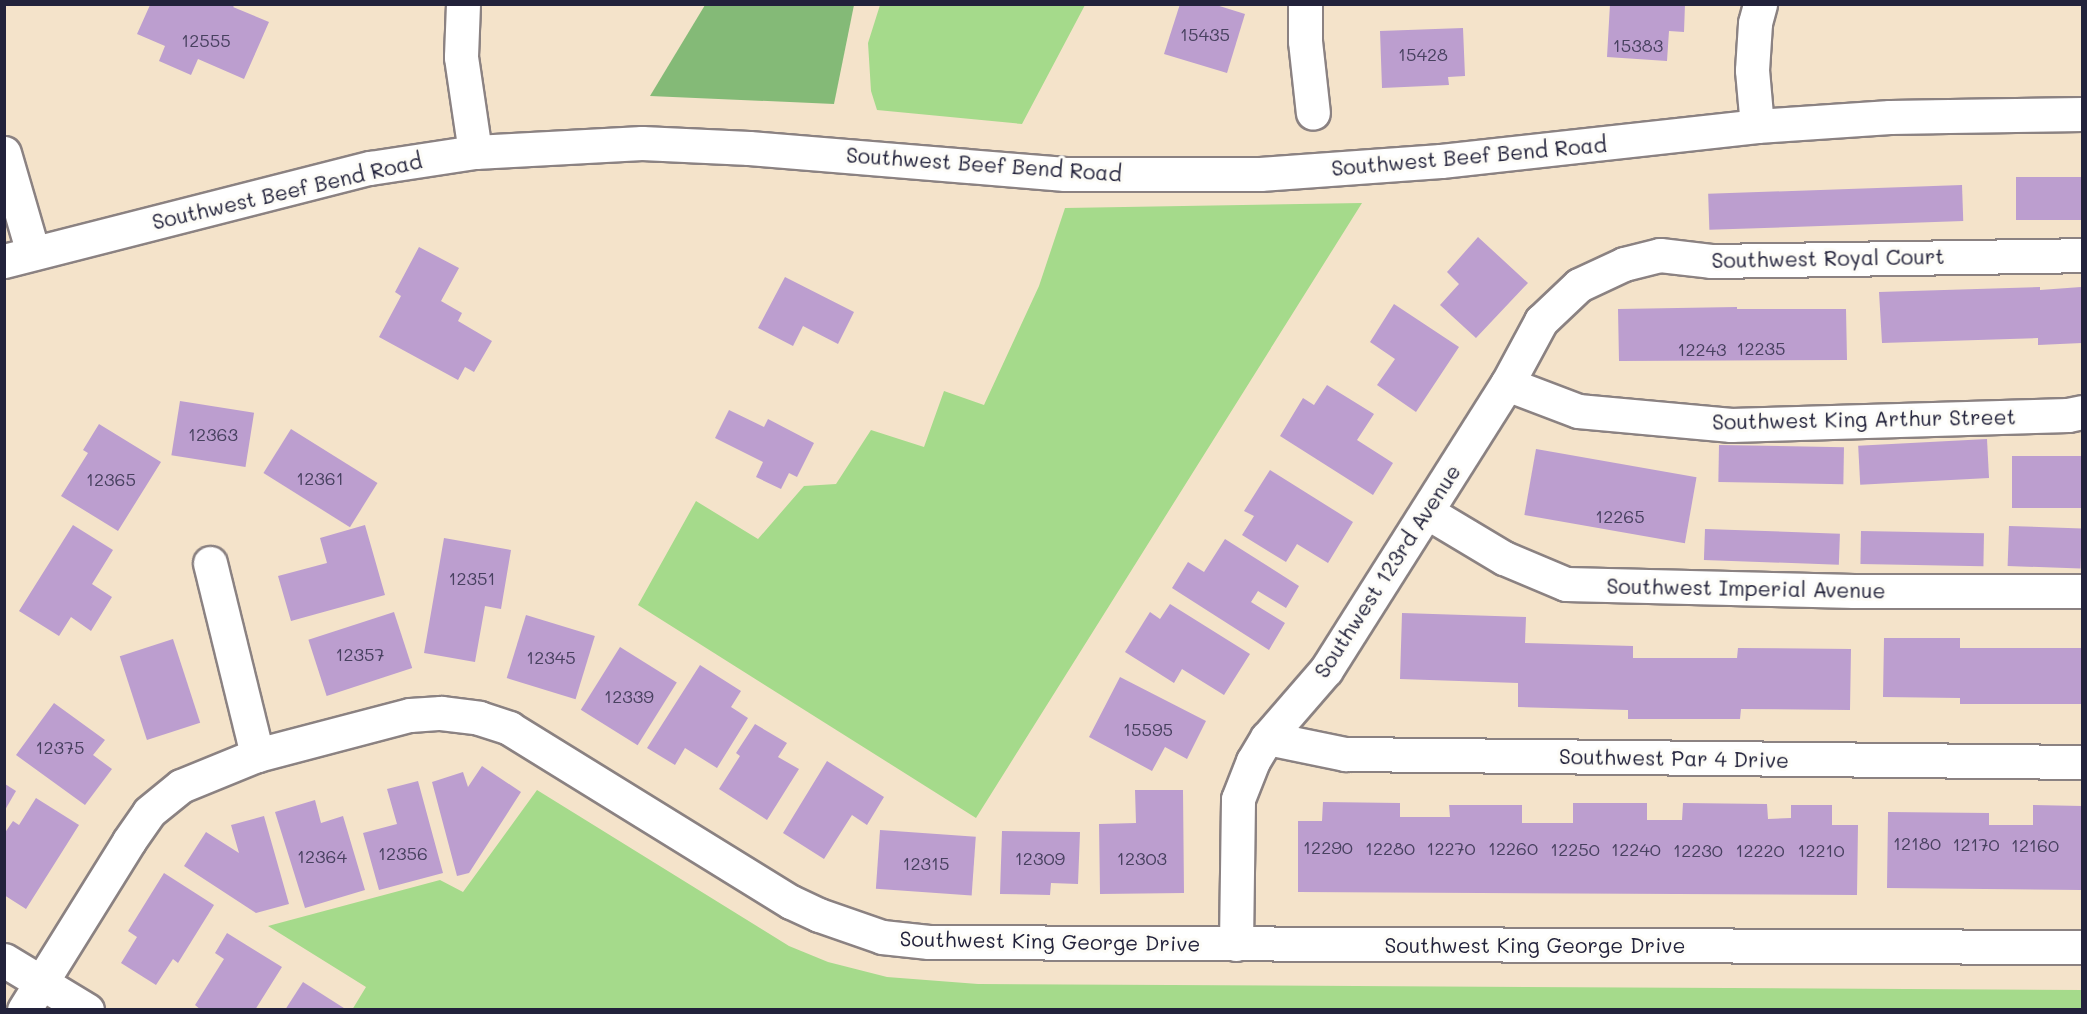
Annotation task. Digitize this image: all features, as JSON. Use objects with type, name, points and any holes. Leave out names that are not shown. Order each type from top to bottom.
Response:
[{"type":"street","points":[[463,4],[461,57],[475,152]]},
{"type":"street","points":[[1305,4],[1305,41],[1313,114]]},
{"type":"street","points":[[1757,126],[1752,70],[1755,23],[1760,4]]},
{"type":"street","name":"Southwest Beef Bend Road","points":[[19,257],[370,168],[475,152],[654,143],[748,148],[1065,174],[1260,174],[1441,161],[1757,126],[1890,117],[2082,114]]},
{"type":"street","points":[[4,153],[19,257]]},
{"type":"street","name":"Southwest Royal Court","points":[[1579,285],[1624,264],[1660,255],[1711,261],[2082,255]]},
{"type":"street","name":"Southwest 123rd Avenue","points":[[1236,944],[1238,799],[1253,761],[1267,738],[1326,670],[1507,384],[1540,321],[1579,285]]},
{"type":"street","name":"Southwest King Arthur Street","points":[[1507,384],[1578,411],[1731,425],[2068,415],[2082,412]]},
{"type":"street","name":"Southwest Imperial Avenue","points":[[1427,512],[1504,558],[1566,584],[1854,591],[2082,591]]},
{"type":"street","points":[[210,563],[257,755]]},
{"type":"street","name":"Southwest King George Drive","points":[[24,1010],[149,812],[182,786],[257,755],[410,715],[441,713],[479,718],[509,728],[552,752],[791,902],[819,915],[882,937],[929,942],[2082,947]]},
{"type":"street","name":"Southwest Par 4 Drive","points":[[1267,738],[1345,754],[2082,762]]},
{"type":"street","points":[[4,960],[87,1010]]},
{"type":"green space","points":[[880,4],[1085,5],[1022,124],[877,110],[871,91],[868,43]]},
{"type":"green space","points":[[705,5],[854,5],[834,104],[650,96]]},
{"type":"green space","points":[[1362,203],[976,818],[638,605],[696,501],[758,539],[804,486],[836,484],[871,430],[924,447],[944,391],[984,405],[1039,286],[1065,208]]},
{"type":"green space","points":[[537,790],[789,946],[828,962],[887,977],[978,984],[2082,990],[2082,1009],[352,1010],[366,987],[268,926],[440,880],[463,892]]},
{"type":"building","points":[[1180,4],[1213,4],[1245,14],[1227,73],[1164,54]]},
{"type":"building","points":[[1610,4],[1685,4],[1684,32],[1669,31],[1667,61],[1607,57]]},
{"type":"building","points":[[150,5],[235,5],[233,7],[269,22],[244,79],[198,59],[191,75],[159,61],[165,46],[137,34]]},
{"type":"building","points":[[1463,28],[1465,76],[1448,77],[1449,85],[1382,88],[1380,31]]},
{"type":"building","points":[[2016,177],[2082,177],[2082,220],[2016,220]]},
{"type":"building","points":[[1962,185],[1963,221],[1709,230],[1708,194]]},
{"type":"building","points":[[1478,237],[1528,283],[1476,338],[1440,305],[1459,284],[1447,272]]},
{"type":"building","points":[[419,247],[459,268],[441,301],[462,313],[458,321],[492,341],[474,372],[465,367],[458,380],[379,337],[401,296],[395,292]]},
{"type":"building","points":[[785,277],[854,312],[838,344],[803,326],[793,346],[758,328]]},
{"type":"building","points":[[2040,287],[2040,290],[2081,287],[2082,343],[2038,345],[2038,338],[1882,343],[1879,292]]},
{"type":"building","points":[[1394,304],[1459,347],[1416,412],[1377,385],[1395,359],[1370,342]]},
{"type":"building","points":[[1737,307],[1737,309],[1846,309],[1847,360],[1619,361],[1618,309]]},
{"type":"building","points":[[1327,385],[1374,414],[1357,440],[1393,463],[1373,495],[1280,436],[1303,398],[1314,405]]},
{"type":"building","points":[[180,401],[254,413],[245,467],[171,455]]},
{"type":"building","points":[[729,410],[764,427],[768,419],[814,443],[797,477],[789,473],[781,489],[756,477],[763,462],[715,438]]},
{"type":"building","points":[[99,424],[161,462],[118,531],[61,496],[88,453],[83,450]]},
{"type":"building","points":[[291,429],[378,483],[350,527],[263,473]]},
{"type":"building","points":[[1987,439],[1989,478],[1860,485],[1858,446]]},
{"type":"building","points":[[1719,445],[1844,447],[1843,484],[1718,482]]},
{"type":"building","points":[[1536,449],[1697,477],[1685,543],[1524,515]]},
{"type":"building","points":[[2012,456],[2082,456],[2082,508],[2012,508]]},
{"type":"building","points":[[1270,470],[1353,522],[1328,563],[1297,544],[1286,562],[1242,535],[1254,516],[1244,511]]},
{"type":"building","points":[[73,525],[113,550],[92,584],[112,597],[91,631],[71,617],[59,636],[19,611]]},
{"type":"building","points":[[365,525],[385,595],[291,621],[278,576],[327,563],[320,538]]},
{"type":"building","points":[[2009,526],[2082,529],[2081,569],[2008,566]]},
{"type":"building","points":[[1705,529],[1840,534],[1839,565],[1704,560]]},
{"type":"building","points":[[1861,531],[1984,533],[1983,566],[1860,564]]},
{"type":"building","points":[[444,538],[511,550],[501,609],[485,606],[475,662],[424,653]]},
{"type":"building","points":[[1225,539],[1299,586],[1286,608],[1258,591],[1251,602],[1285,623],[1269,650],[1172,588],[1188,562],[1204,572]]},
{"type":"building","points":[[1170,604],[1250,654],[1224,695],[1182,669],[1174,683],[1125,652],[1150,612],[1160,619]]},
{"type":"building","points":[[394,612],[412,668],[327,696],[308,640]]},
{"type":"building","points":[[1402,613],[1526,617],[1525,643],[1633,646],[1633,658],[1737,658],[1738,648],[1851,649],[1850,710],[1741,709],[1740,719],[1628,719],[1628,710],[1518,707],[1518,683],[1400,679]]},
{"type":"building","points":[[526,615],[595,636],[576,699],[507,678]]},
{"type":"building","points":[[1884,638],[1960,638],[1960,648],[2082,648],[2082,704],[1960,704],[1960,698],[1883,697]]},
{"type":"building","points":[[173,639],[200,723],[147,740],[120,656]]},
{"type":"building","points":[[620,647],[677,683],[638,745],[581,710]]},
{"type":"building","points":[[700,665],[741,691],[731,707],[748,718],[717,768],[685,748],[675,765],[647,748]]},
{"type":"building","points":[[1120,677],[1206,721],[1187,759],[1165,747],[1152,771],[1089,737]]},
{"type":"building","points":[[54,703],[105,740],[93,755],[112,769],[85,805],[16,755]]},
{"type":"building","points":[[755,724],[787,743],[778,757],[799,769],[767,820],[719,789],[740,756],[736,753]]},
{"type":"building","points":[[827,761],[884,797],[867,825],[852,815],[824,859],[783,833]]},
{"type":"building","points":[[482,766],[521,792],[469,873],[457,876],[432,782],[463,772],[468,787]]},
{"type":"building","points":[[418,781],[443,873],[379,890],[363,833],[397,824],[387,789]]},
{"type":"building","points":[[5,784],[16,791],[5,810]]},
{"type":"building","points":[[1135,790],[1183,790],[1184,893],[1100,894],[1099,824],[1136,823]]},
{"type":"building","points":[[36,798],[79,825],[26,909],[4,895],[4,834],[13,821],[19,825]]},
{"type":"building","points":[[315,800],[321,823],[343,816],[365,890],[305,908],[275,812]]},
{"type":"building","points":[[1323,802],[1400,803],[1400,817],[1450,817],[1449,805],[1522,805],[1522,823],[1573,823],[1573,803],[1647,803],[1647,820],[1682,820],[1683,803],[1767,804],[1768,819],[1791,818],[1791,805],[1832,805],[1832,825],[1858,825],[1857,895],[1298,892],[1298,821],[1322,821]]},
{"type":"building","points":[[2033,805],[2082,806],[2082,890],[1887,888],[1888,812],[1989,813],[1989,825],[2033,825]]},
{"type":"building","points":[[264,816],[289,904],[256,913],[184,866],[206,832],[239,853],[231,825]]},
{"type":"building","points":[[880,830],[976,837],[972,896],[876,889]]},
{"type":"building","points":[[1002,831],[1080,832],[1078,884],[1051,883],[1050,895],[1000,894]]},
{"type":"building","points":[[164,873],[214,905],[178,963],[173,959],[156,985],[121,963],[137,937],[128,931]]},
{"type":"building","points":[[227,933],[282,967],[255,1010],[201,1010],[195,1005],[224,959],[215,953]]},
{"type":"building","points":[[303,982],[347,1010],[285,1010]]}]
